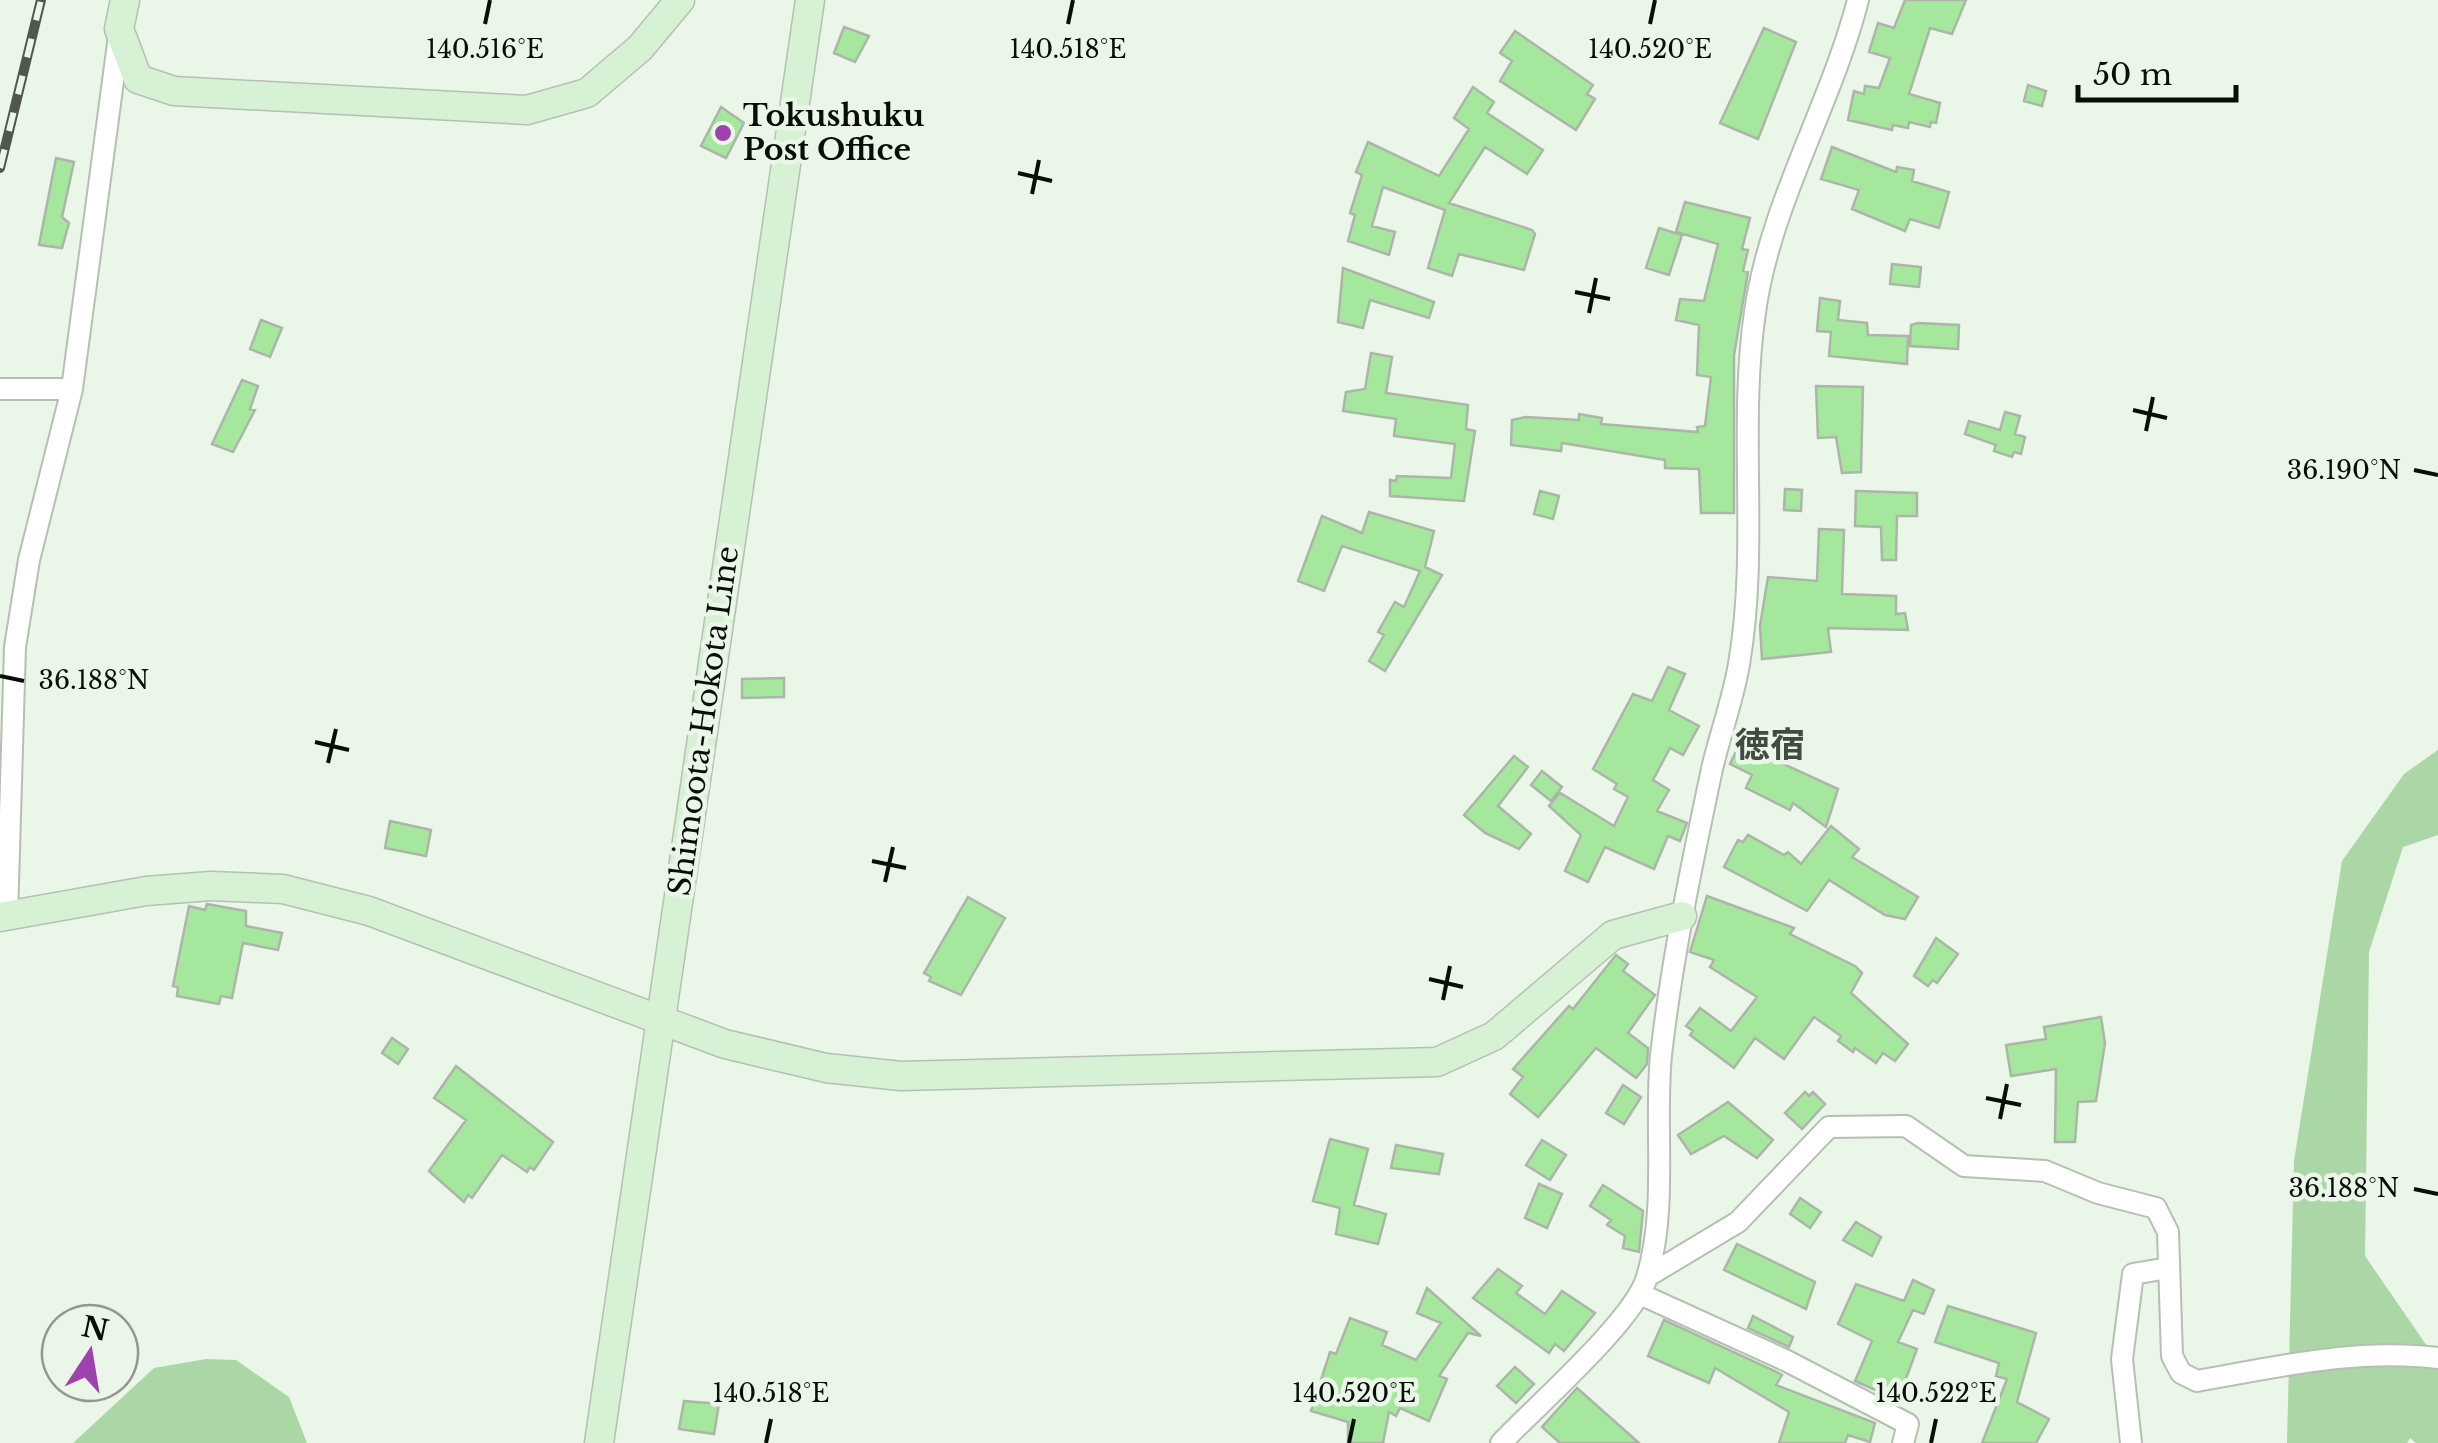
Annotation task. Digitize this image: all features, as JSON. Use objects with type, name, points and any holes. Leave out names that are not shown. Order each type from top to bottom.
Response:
[{"type":"street","points":[[124,0],[72,390],[29,560],[15,647],[4,917],[146,891],[211,886],[282,889],[369,911],[660,1019],[778,1058],[901,1076],[1436,1062],[1494,1036],[1613,935],[1682,916]]},
{"type":"street","points":[[120,29],[138,79],[174,92],[527,110],[587,93],[640,48],[680,0]]},
{"type":"street","name":"Shimoota-Hokota Line","points":[[599,1443],[810,0]]},
{"type":"street","points":[[1644,1285],[1655,1220],[1661,1058],[1682,916],[1739,667],[1745,613],[1754,314],[1766,258],[1841,65],[1858,0]]},
{"type":"street","points":[[0,389],[72,390]]},
{"type":"street","points":[[1500,1443],[1644,1285],[1738,1222],[1829,1127],[1906,1126],[1964,1166],[2045,1171],[2098,1194],[2156,1208],[2168,1232],[2172,1356],[2181,1373],[2197,1381],[2344,1356],[2399,1354],[2438,1358]]},
{"type":"street","points":[[2131,1443],[2122,1359],[2133,1274],[2168,1268]]},
{"type":"street","points":[[1644,1285],[1908,1424],[1903,1443]]},
{"type":"green space","points":[[2438,750],[2438,835],[2403,847],[2369,952],[2365,1256],[2438,1362],[2438,1443],[2416,1443],[2410,1438],[2407,1443],[2287,1443],[2294,1161],[2342,861],[2404,774]]},
{"type":"green space","points":[[206,1359],[236,1360],[289,1397],[307,1443],[73,1443],[116,1403],[140,1403],[140,1381],[154,1368]]},
{"type":"building","points":[[1905,0],[1966,0],[1952,34],[1930,28],[1909,94],[1940,103],[1936,123],[1931,122],[1930,127],[1909,122],[1908,128],[1893,125],[1892,130],[1848,120],[1854,91],[1864,94],[1865,86],[1879,88],[1890,58],[1869,52],[1878,23],[1894,28]]},
{"type":"building","points":[[844,27],[869,36],[855,62],[834,53]]},
{"type":"building","points":[[1764,28],[1796,42],[1758,139],[1720,123]]},
{"type":"building","points":[[1515,31],[1593,85],[1587,94],[1595,99],[1576,130],[1500,81],[1512,61],[1500,53]]},
{"type":"building","points":[[2028,85],[2046,91],[2042,106],[2024,101]]},
{"type":"building","points":[[1473,87],[1494,102],[1487,113],[1543,150],[1527,174],[1485,147],[1449,203],[1532,230],[1535,234],[1524,270],[1459,254],[1452,276],[1428,268],[1445,210],[1383,187],[1372,226],[1395,232],[1389,255],[1348,241],[1355,215],[1350,213],[1362,175],[1356,172],[1368,142],[1439,176],[1469,129],[1454,118]]},
{"type":"building","points":[[721,107],[744,123],[726,158],[701,146]]},
{"type":"building","points":[[1832,147],[1896,172],[1897,167],[1914,170],[1912,181],[1949,192],[1939,228],[1910,219],[1905,231],[1852,209],[1859,190],[1821,179]]},
{"type":"building","points":[[56,158],[74,162],[62,217],[69,223],[62,248],[39,245]]},
{"type":"building","points":[[1685,202],[1750,218],[1742,249],[1748,250],[1743,271],[1748,272],[1734,355],[1734,513],[1701,513],[1699,469],[1665,468],[1665,460],[1562,443],[1561,451],[1511,445],[1512,420],[1526,417],[1579,420],[1579,414],[1602,418],[1601,424],[1698,432],[1697,427],[1705,426],[1711,377],[1697,375],[1699,325],[1676,320],[1680,299],[1704,301],[1718,244],[1676,232]]},
{"type":"building","points":[[1659,228],[1682,235],[1669,275],[1646,268]]},
{"type":"building","points":[[1892,264],[1921,267],[1919,287],[1890,284]]},
{"type":"building","points":[[1343,268],[1434,302],[1429,318],[1370,300],[1363,328],[1338,322]]},
{"type":"building","points":[[1820,298],[1840,301],[1838,320],[1867,323],[1868,335],[1908,336],[1907,364],[1829,356],[1831,332],[1817,331]]},
{"type":"building","points":[[261,320],[282,328],[270,357],[250,349]]},
{"type":"building","points":[[1911,325],[1959,325],[1958,349],[1910,346]]},
{"type":"building","points":[[1371,353],[1392,357],[1386,393],[1468,405],[1466,429],[1475,431],[1464,501],[1390,496],[1390,480],[1396,481],[1397,476],[1451,478],[1455,444],[1394,436],[1396,419],[1343,411],[1346,392],[1365,389]]},
{"type":"building","points":[[242,380],[258,386],[250,409],[255,410],[233,452],[212,444]]},
{"type":"building","points":[[1816,386],[1863,387],[1861,472],[1842,473],[1836,437],[1818,438]]},
{"type":"building","points":[[2005,412],[2020,416],[2015,434],[2025,437],[2021,454],[2014,452],[2012,457],[1994,451],[1996,445],[1965,434],[1969,421],[2000,430]]},
{"type":"building","points":[[1785,489],[1802,490],[1801,511],[1784,510]]},
{"type":"building","points":[[1540,491],[1559,496],[1553,519],[1534,514]]},
{"type":"building","points":[[1856,491],[1917,493],[1917,516],[1897,516],[1896,560],[1882,560],[1881,527],[1855,526]]},
{"type":"building","points":[[1369,512],[1434,531],[1425,567],[1442,575],[1385,671],[1369,661],[1384,635],[1378,632],[1395,602],[1404,607],[1420,571],[1342,546],[1324,591],[1298,581],[1322,516],[1362,533]]},
{"type":"building","points":[[1819,529],[1844,530],[1842,594],[1896,596],[1896,614],[1905,613],[1908,630],[1828,628],[1831,652],[1762,659],[1760,626],[1768,577],[1817,581]]},
{"type":"building","points":[[1668,667],[1685,674],[1669,710],[1699,726],[1683,755],[1670,748],[1653,780],[1669,790],[1657,811],[1687,823],[1680,841],[1668,836],[1654,869],[1605,847],[1588,882],[1565,871],[1581,835],[1549,806],[1560,793],[1614,826],[1628,797],[1614,789],[1617,784],[1593,769],[1633,694],[1652,701]]},
{"type":"building","points":[[784,678],[784,697],[742,698],[742,679]]},
{"type":"building","points":[[1752,736],[1782,751],[1777,761],[1838,789],[1826,827],[1793,803],[1790,810],[1746,788],[1752,775],[1730,764],[1743,737],[1750,741]]},
{"type":"building","points":[[1514,756],[1528,767],[1498,806],[1531,834],[1519,849],[1485,833],[1464,815]]},
{"type":"building","points":[[1542,771],[1562,787],[1551,801],[1531,785]]},
{"type":"building","points":[[390,821],[431,830],[426,856],[385,848]]},
{"type":"building","points":[[1831,826],[1859,849],[1852,857],[1918,897],[1905,919],[1885,915],[1829,880],[1807,911],[1724,867],[1738,840],[1743,842],[1748,835],[1784,855],[1788,852],[1801,864]]},
{"type":"building","points":[[1707,896],[1794,928],[1790,934],[1855,966],[1862,973],[1851,993],[1908,1044],[1895,1061],[1883,1053],[1876,1063],[1855,1048],[1853,1052],[1838,1041],[1841,1036],[1814,1017],[1784,1059],[1755,1038],[1734,1068],[1690,1035],[1693,1031],[1686,1026],[1700,1008],[1731,1031],[1757,997],[1710,967],[1714,960],[1690,952]]},
{"type":"building","points":[[968,897],[1005,918],[961,995],[929,981],[931,977],[924,973]]},
{"type":"building","points":[[207,904],[246,911],[246,926],[282,933],[278,950],[243,943],[232,998],[221,996],[219,1004],[177,996],[178,987],[173,986],[189,906],[205,910]]},
{"type":"building","points":[[1936,938],[1958,954],[1937,983],[1933,980],[1928,986],[1914,976]]},
{"type":"building","points":[[1616,955],[1628,964],[1623,971],[1655,995],[1628,1033],[1648,1048],[1647,1064],[1636,1078],[1596,1048],[1538,1117],[1510,1094],[1523,1077],[1513,1069],[1569,1006],[1573,1009]]},
{"type":"building","points":[[2101,1017],[2105,1043],[2096,1101],[2078,1102],[2075,1142],[2055,1142],[2056,1069],[2011,1076],[2006,1045],[2046,1039],[2044,1027]]},
{"type":"building","points":[[392,1038],[408,1049],[398,1064],[382,1053]]},
{"type":"building","points":[[456,1066],[553,1142],[534,1170],[530,1167],[527,1172],[502,1155],[472,1198],[468,1195],[464,1202],[429,1171],[466,1120],[434,1098]]},
{"type":"building","points":[[1623,1085],[1641,1097],[1624,1124],[1606,1113]]},
{"type":"building","points":[[1805,1092],[1809,1096],[1813,1092],[1825,1104],[1802,1129],[1785,1113]]},
{"type":"building","points":[[1728,1102],[1773,1140],[1757,1158],[1724,1136],[1691,1154],[1678,1135]]},
{"type":"building","points":[[1330,1139],[1368,1149],[1354,1205],[1386,1214],[1378,1244],[1336,1234],[1340,1208],[1313,1201]]},
{"type":"building","points":[[1542,1140],[1566,1155],[1550,1180],[1526,1165]]},
{"type":"building","points":[[1396,1145],[1443,1154],[1439,1174],[1391,1168]]},
{"type":"building","points":[[1539,1184],[1562,1194],[1547,1228],[1525,1218]]},
{"type":"building","points":[[1603,1185],[1643,1211],[1639,1252],[1623,1248],[1625,1236],[1607,1225],[1611,1220],[1590,1206]]},
{"type":"building","points":[[1800,1198],[1821,1212],[1810,1228],[1790,1214]]},
{"type":"building","points":[[1856,1222],[1881,1237],[1872,1256],[1843,1240]]},
{"type":"building","points":[[1737,1244],[1815,1282],[1806,1309],[1724,1270]]},
{"type":"building","points":[[1498,1269],[1522,1286],[1516,1293],[1545,1314],[1562,1291],[1595,1313],[1564,1351],[1555,1344],[1549,1353],[1473,1298]]},
{"type":"building","points":[[1913,1280],[1934,1290],[1924,1314],[1913,1310],[1898,1342],[1917,1349],[1898,1400],[1855,1381],[1872,1341],[1838,1324],[1856,1284],[1904,1301]]},
{"type":"building","points":[[1427,1288],[1481,1336],[1468,1333],[1439,1376],[1447,1379],[1429,1421],[1400,1408],[1396,1416],[1389,1412],[1383,1443],[1348,1443],[1348,1422],[1311,1411],[1330,1352],[1336,1354],[1350,1318],[1387,1332],[1382,1345],[1416,1360],[1441,1323],[1417,1313]]},
{"type":"building","points":[[1948,1306],[2036,1333],[2017,1402],[2049,1419],[2036,1443],[1982,1443],[2007,1379],[1996,1376],[1999,1363],[1935,1342]]},
{"type":"building","points":[[1753,1316],[1793,1337],[1789,1347],[1748,1328]]},
{"type":"building","points":[[1664,1320],[1777,1372],[1782,1375],[1776,1385],[1875,1423],[1870,1442],[1848,1435],[1845,1443],[1779,1443],[1789,1412],[1715,1368],[1709,1383],[1648,1356]]},
{"type":"building","points":[[1515,1367],[1534,1384],[1516,1403],[1497,1386]]},
{"type":"building","points":[[1577,1388],[1639,1443],[1560,1443],[1542,1427]]},
{"type":"building","points":[[684,1401],[719,1404],[714,1434],[679,1429]]},
{"type":"railway","points":[[0,168],[41,0]]},
{"type":"place","name":"Tokushuku Post Office","points":[[723,133]]},
{"type":"district","name":"徳宿","points":[[1770,745]]}]
